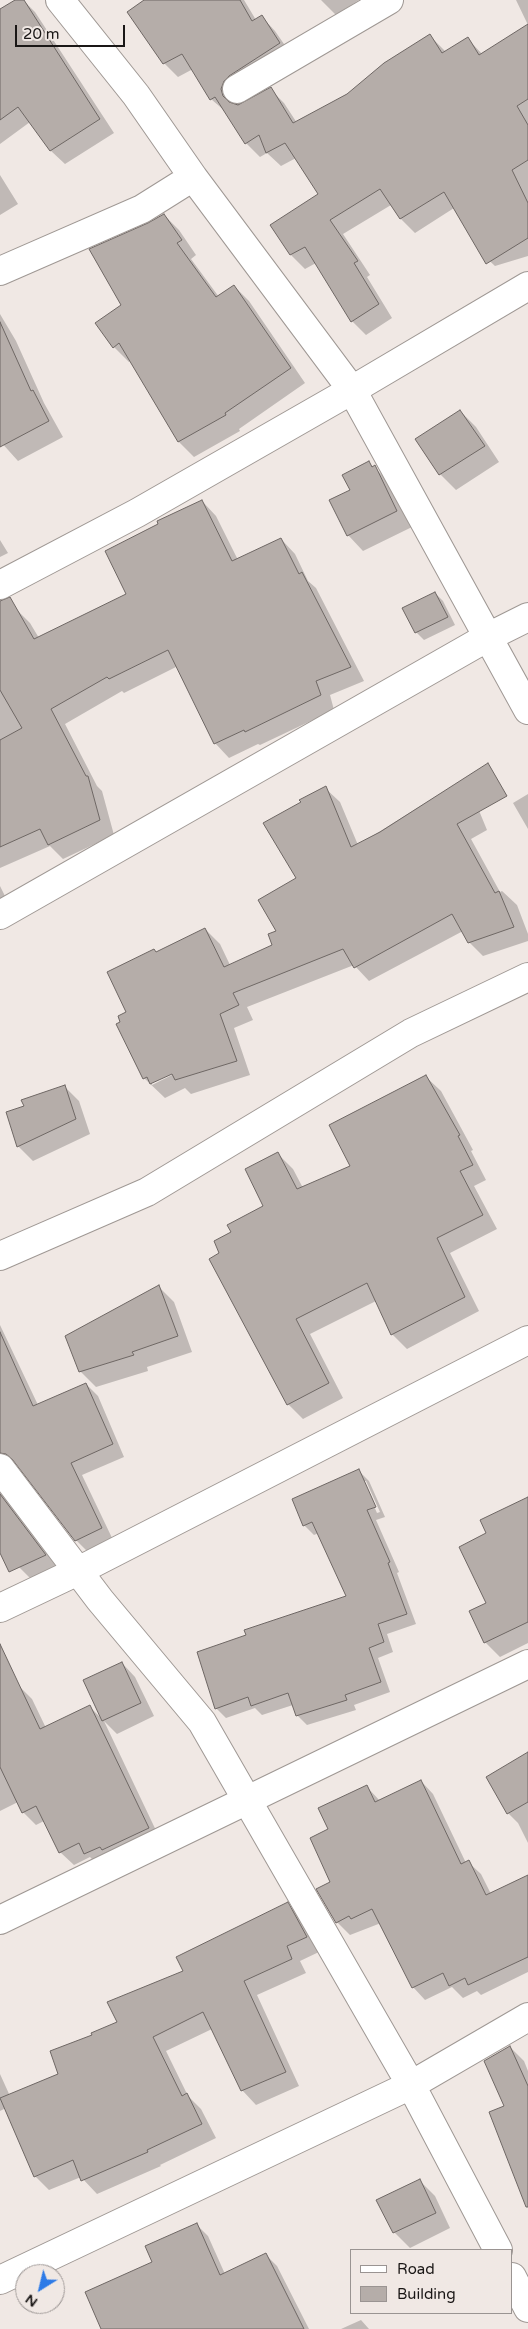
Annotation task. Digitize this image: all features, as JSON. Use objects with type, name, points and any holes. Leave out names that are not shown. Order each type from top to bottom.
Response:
[{"type":"street","points":[[60,0],[136,95],[193,177],[352,390],[528,710]]},
{"type":"street","points":[[237,89],[389,0]]},
{"type":"street","points":[[0,271],[142,210],[193,177]]},
{"type":"street","points":[[0,585],[137,513],[352,390],[528,286]]},
{"type":"street","points":[[0,915],[488,637],[528,617]]},
{"type":"street","points":[[0,1256],[146,1192],[411,1033],[528,977]]},
{"type":"street","points":[[0,1608],[78,1571],[528,1340]]},
{"type":"street","points":[[0,1468],[78,1571],[202,1722],[411,2085],[497,2249]]},
{"type":"street","points":[[0,1920],[528,1664]]},
{"type":"street","points":[[0,2280],[411,2085],[528,2016]]},
{"type":"street","points":[[513,2279],[528,2308]]},
{"type":"building","points":[[15,0],[24,0],[100,119],[50,151],[18,107],[0,120],[0,9]]},
{"type":"building","points":[[144,0],[240,0],[252,21],[262,15],[280,43],[229,76],[224,81],[221,89],[223,96],[229,102],[238,105],[271,87],[293,123],[347,94],[384,63],[430,34],[442,53],[468,37],[479,55],[528,24],[528,99],[517,106],[528,125],[528,160],[512,170],[528,203],[528,238],[486,264],[444,192],[400,219],[380,189],[330,220],[358,261],[354,263],[379,304],[351,322],[305,247],[290,255],[270,225],[318,194],[285,143],[266,153],[259,135],[245,144],[215,97],[210,100],[182,54],[163,64],[127,12]]},
{"type":"building","points":[[164,214],[182,240],[177,243],[216,297],[234,285],[291,368],[225,413],[226,415],[178,442],[119,343],[113,348],[95,323],[121,305],[89,249]]},
{"type":"building","points":[[0,322],[31,391],[33,390],[49,421],[0,447]]},
{"type":"building","points":[[460,410],[485,446],[439,475],[415,439]]},
{"type":"building","points":[[369,461],[372,467],[375,465],[397,511],[347,536],[329,500],[350,490],[342,475]]},
{"type":"building","points":[[202,500],[232,561],[281,538],[299,574],[302,572],[351,667],[316,681],[321,695],[245,732],[244,730],[214,744],[168,650],[109,679],[107,677],[51,709],[86,776],[88,776],[100,820],[48,845],[40,829],[0,847],[0,740],[22,728],[0,690],[0,601],[10,597],[34,639],[126,594],[105,551],[158,524],[157,521]]},
{"type":"building","points":[[435,592],[448,617],[415,633],[402,608]]},
{"type":"building","points":[[488,763],[507,796],[457,824],[495,893],[499,891],[514,927],[468,943],[452,914],[354,968],[343,949],[233,993],[239,1005],[220,1014],[237,1061],[175,1080],[172,1074],[150,1084],[147,1077],[143,1079],[116,1024],[120,1022],[118,1016],[126,1012],[107,972],[154,949],[156,952],[205,928],[224,967],[272,945],[268,934],[276,931],[258,900],[296,878],[263,823],[301,802],[299,800],[326,786],[351,847],[380,832]]},
{"type":"building","points":[[426,1075],[460,1135],[458,1136],[473,1165],[460,1171],[483,1215],[437,1238],[465,1297],[391,1335],[367,1283],[296,1319],[329,1383],[287,1405],[209,1259],[219,1253],[214,1241],[231,1232],[227,1225],[263,1206],[245,1169],[278,1152],[297,1189],[350,1166],[329,1125]]},
{"type":"building","points":[[65,1085],[76,1119],[17,1147],[6,1112],[24,1106],[21,1100]]},
{"type":"building","points":[[159,1285],[178,1336],[132,1352],[134,1355],[79,1372],[65,1336]]},
{"type":"building","points":[[0,1332],[33,1406],[86,1383],[113,1444],[71,1463],[102,1528],[75,1541],[12,1459],[6,1454],[0,1453]]},
{"type":"building","points":[[359,1469],[376,1507],[367,1510],[390,1562],[388,1563],[407,1614],[378,1624],[384,1642],[369,1648],[381,1682],[345,1695],[347,1700],[296,1716],[288,1693],[251,1706],[248,1697],[215,1709],[197,1652],[246,1635],[244,1630],[346,1596],[312,1522],[303,1526],[292,1499]]},
{"type":"building","points":[[0,1494],[46,1555],[9,1572],[0,1553]]},
{"type":"building","points":[[528,1497],[528,1622],[484,1643],[469,1611],[486,1603],[459,1547],[486,1533],[480,1520]]},
{"type":"building","points":[[0,1644],[40,1729],[90,1705],[149,1828],[102,1850],[100,1847],[84,1854],[79,1843],[59,1853],[36,1806],[22,1813],[0,1767]]},
{"type":"building","points":[[122,1662],[141,1703],[102,1721],[83,1680]]},
{"type":"building","points":[[528,1752],[528,1802],[507,1814],[486,1777]]},
{"type":"building","points":[[421,1780],[461,1864],[469,1860],[486,1895],[528,1875],[528,1957],[468,1985],[465,1978],[449,1986],[443,1973],[412,1988],[372,1909],[351,1919],[349,1916],[336,1923],[316,1889],[330,1882],[310,1838],[328,1829],[318,1808],[367,1785],[375,1802]]},
{"type":"building","points":[[288,1902],[307,1937],[287,1946],[292,1959],[244,1981],[286,2072],[241,2091],[203,2012],[153,2037],[182,2096],[187,2093],[202,2124],[147,2150],[148,2152],[81,2181],[73,2160],[34,2177],[0,2098],[58,2074],[50,2051],[92,2035],[91,2033],[117,2022],[107,2002],[183,1971],[176,1957]]},
{"type":"building","points":[[510,2046],[528,2086],[528,2207],[526,2207],[489,2112],[504,2106],[484,2061]]},
{"type":"building","points":[[420,2179],[436,2213],[393,2233],[376,2200]]},
{"type":"building","points":[[197,2223],[220,2275],[266,2253],[304,2329],[101,2329],[85,2292],[152,2262],[145,2246]]}]
